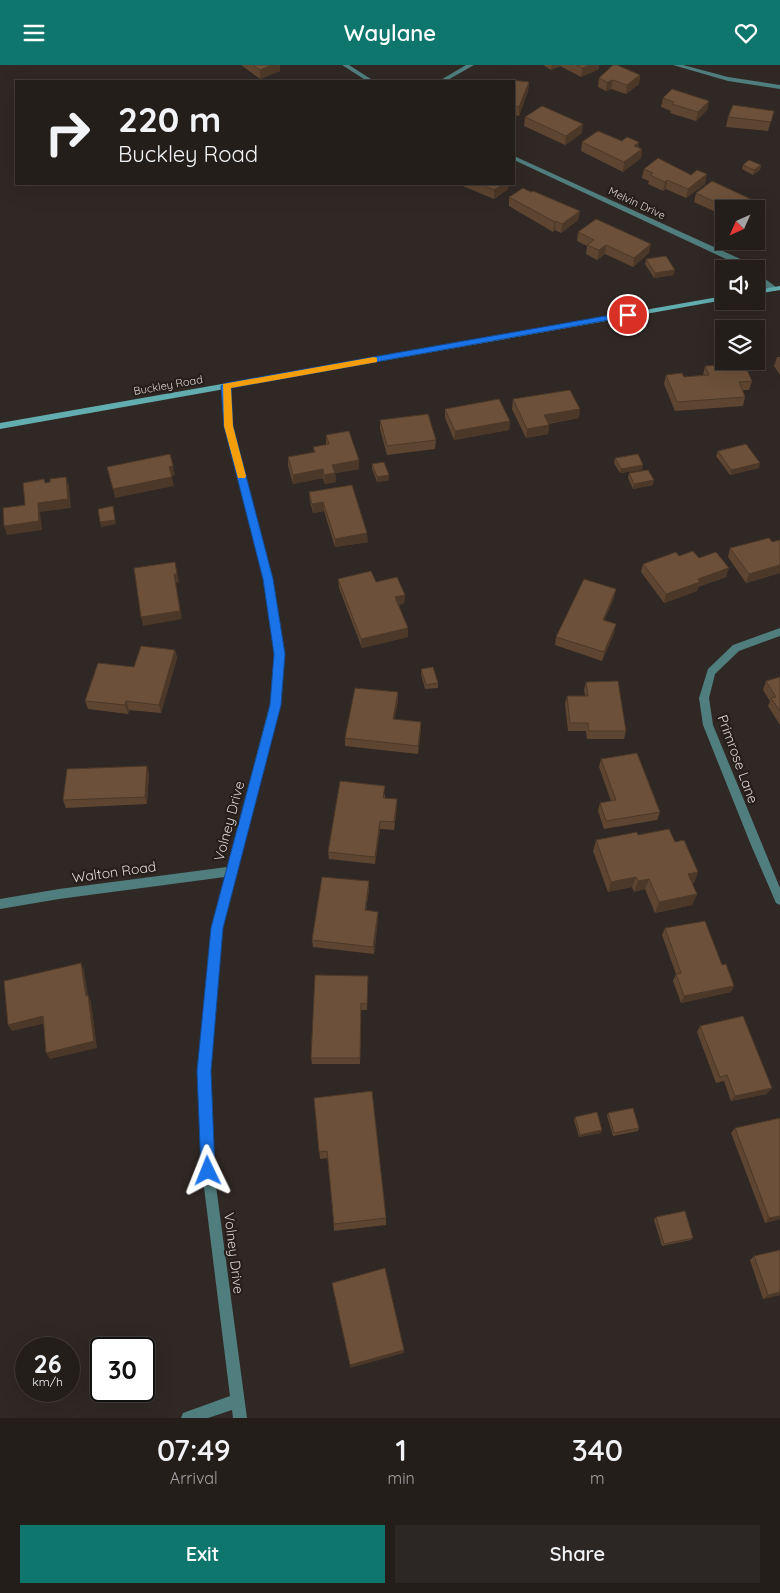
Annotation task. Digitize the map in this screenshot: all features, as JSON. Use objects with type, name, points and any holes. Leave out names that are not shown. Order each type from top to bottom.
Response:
[{"type":"street","points":[[345,65],[369,80]]},
{"type":"street","points":[[444,80],[472,65]]},
{"type":"street","points":[[676,65],[728,79],[780,87]]},
{"type":"street","name":"Melvin Drive","points":[[515,158],[735,260]]},
{"type":"street","points":[[765,280],[777,288]]},
{"type":"street","name":"Buckley Road","points":[[0,426],[715,300]]},
{"type":"street","name":"Volney Drive","points":[[226,386],[229,426],[268,579],[280,654],[275,705],[217,928],[204,1071],[208,1171],[240,1418]]},
{"type":"street","name":"Primrose Lane","points":[[780,632],[736,648],[711,672],[704,698],[708,725],[756,845],[780,899]]},
{"type":"street","name":"Walton Road","points":[[0,904],[59,894],[232,871]]},
{"type":"street","points":[[188,1418],[237,1401]]},
{"type":"building","points":[[253,65],[272,65],[260,70]]},
{"type":"building","points":[[576,65],[590,65],[582,68]]},
{"type":"building","points":[[613,65],[640,75],[627,85],[613,80],[607,82],[599,78]]},
{"type":"building","points":[[515,80],[529,82],[519,107],[515,106]]},
{"type":"building","points":[[672,89],[709,101],[698,112],[672,104],[674,102],[663,98]]},
{"type":"building","points":[[733,105],[774,111],[771,122],[728,117]]},
{"type":"building","points":[[542,106],[583,124],[566,136],[525,117]]},
{"type":"building","points":[[598,131],[622,141],[627,137],[639,142],[634,146],[642,149],[624,162],[582,142]]},
{"type":"building","points":[[658,158],[691,175],[697,170],[707,174],[688,189],[667,180],[665,182],[650,175],[653,173],[644,169]]},
{"type":"building","points":[[749,160],[761,165],[754,170],[743,165]]},
{"type":"building","points":[[712,181],[753,200],[715,200],[715,202],[696,193]]},
{"type":"building","points":[[482,185],[502,185],[494,190]]},
{"type":"building","points":[[523,188],[580,211],[562,224],[555,222],[509,197]]},
{"type":"building","points":[[596,219],[651,244],[634,258],[606,245],[599,250],[587,245],[594,240],[578,232]]},
{"type":"building","points":[[666,256],[675,270],[655,273],[646,259]]},
{"type":"building","points":[[715,365],[715,370],[747,370],[752,381],[739,382],[745,397],[677,402],[666,375],[682,373],[684,377],[709,375],[705,366]]},
{"type":"building","points":[[570,390],[580,409],[544,415],[549,425],[527,429],[513,399]]},
{"type":"building","points":[[499,399],[510,421],[455,431],[445,409]]},
{"type":"building","points":[[428,414],[436,440],[387,446],[380,420]]},
{"type":"building","points":[[349,431],[359,460],[332,465],[335,473],[324,475],[323,469],[293,475],[288,457],[315,452],[313,447],[329,444],[326,435]]},
{"type":"building","points":[[746,444],[760,463],[731,470],[718,451]]},
{"type":"building","points":[[170,454],[173,466],[169,467],[172,477],[113,489],[107,467]]},
{"type":"building","points":[[638,454],[643,465],[621,469],[615,458]]},
{"type":"building","points":[[384,462],[389,475],[377,477],[372,464]]},
{"type":"building","points":[[648,470],[654,480],[634,484],[629,473]]},
{"type":"building","points":[[66,477],[68,499],[38,503],[39,521],[4,526],[3,508],[25,505],[23,483],[44,479],[45,483],[50,482],[50,479]]},
{"type":"building","points":[[352,485],[367,533],[335,539],[323,502],[312,504],[309,492]]},
{"type":"building","points":[[113,506],[115,520],[100,522],[98,509]]},
{"type":"building","points":[[769,538],[772,542],[780,540],[780,565],[749,574],[730,548]]},
{"type":"building","points":[[693,551],[699,558],[716,552],[729,568],[698,579],[700,582],[666,594],[643,564],[676,552],[679,556]]},
{"type":"building","points":[[175,562],[177,574],[174,574],[180,611],[141,617],[134,568]]},
{"type":"building","points":[[371,571],[376,582],[397,577],[405,595],[395,597],[408,628],[361,639],[338,579]]},
{"type":"building","points":[[584,579],[616,589],[603,620],[616,624],[604,652],[556,637]]},
{"type":"building","points":[[141,646],[175,650],[159,705],[126,701],[125,705],[85,701],[98,663],[134,667]]},
{"type":"building","points":[[433,667],[438,683],[426,685],[421,669]]},
{"type":"building","points":[[780,677],[780,711],[771,698],[776,697],[766,681]]},
{"type":"building","points":[[618,681],[626,731],[589,731],[588,723],[570,723],[567,696],[588,696],[586,682]]},
{"type":"building","points":[[355,688],[398,692],[393,719],[421,722],[418,746],[345,738]]},
{"type":"building","points":[[637,753],[660,812],[606,821],[600,803],[616,800],[601,759]]},
{"type":"building","points":[[147,766],[145,797],[63,800],[67,769]]},
{"type":"building","points":[[340,781],[385,786],[383,798],[397,799],[394,822],[380,821],[375,857],[328,852]]},
{"type":"building","points":[[669,829],[675,842],[684,840],[698,872],[688,874],[697,894],[659,902],[649,879],[638,881],[636,877],[611,882],[596,840],[637,832],[638,835]]},
{"type":"building","points":[[322,877],[369,881],[365,910],[378,912],[373,947],[312,940]]},
{"type":"building","points":[[705,921],[722,965],[726,964],[734,986],[684,996],[676,974],[681,973],[665,928]]},
{"type":"building","points":[[81,963],[86,996],[88,995],[94,1041],[46,1053],[43,1016],[8,1025],[4,981]]},
{"type":"building","points":[[315,975],[368,976],[367,1004],[361,1003],[360,1058],[311,1058]]},
{"type":"building","points":[[743,1016],[772,1088],[735,1096],[727,1075],[720,1077],[700,1026]]},
{"type":"building","points":[[372,1091],[386,1218],[334,1224],[327,1151],[319,1152],[314,1098]]},
{"type":"building","points":[[633,1108],[639,1128],[614,1133],[608,1113]]},
{"type":"building","points":[[597,1112],[602,1130],[580,1135],[575,1117]]},
{"type":"building","points":[[780,1118],[780,1216],[769,1218],[735,1128]]},
{"type":"building","points":[[685,1211],[693,1238],[664,1244],[656,1217]]},
{"type":"building","points":[[780,1250],[780,1292],[768,1295],[754,1256]]},
{"type":"building","points":[[385,1268],[404,1350],[350,1365],[332,1283]]},
{"type":"slow traffic","points":[[241,476],[229,426],[226,386],[374,360]]},
{"type":"route","points":[[208,1171],[204,1071],[217,928],[275,705],[280,654],[268,579],[229,426],[226,386],[628,315]]}]
